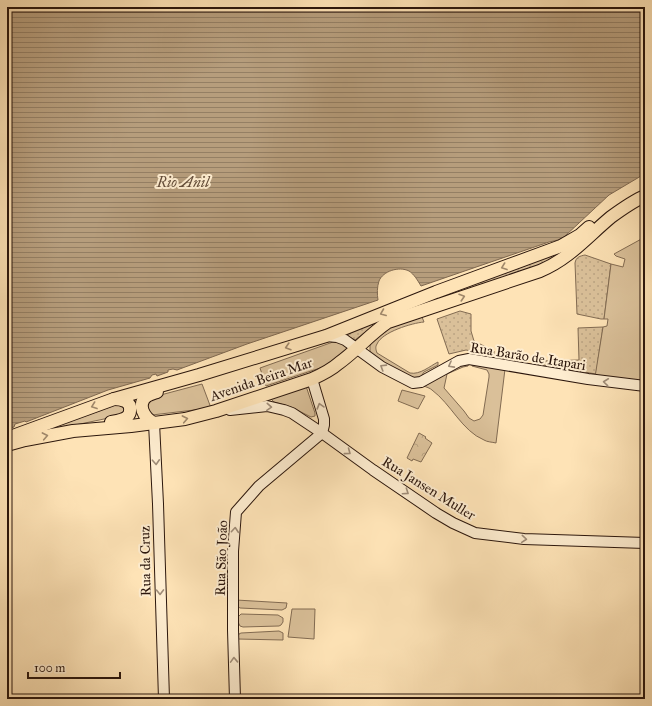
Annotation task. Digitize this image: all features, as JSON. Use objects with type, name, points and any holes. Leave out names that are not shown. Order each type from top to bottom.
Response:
[{"type":"main road","name":"Avenida Beira Mar","points":[[10,436],[114,399],[326,336],[436,292],[561,246],[580,235],[618,203],[645,188]]},
{"type":"main road","name":"Avenida Beira Mar","points":[[7,445],[73,431],[185,419],[216,411],[312,379],[335,366],[383,325],[392,320],[554,265],[582,244],[617,212],[645,196]]},
{"type":"main road","points":[[154,423],[146,418],[142,411],[143,403],[146,397],[151,394],[193,381],[207,372]]},
{"type":"main road","points":[[73,431],[126,418],[130,411],[128,403],[123,400],[114,399]]},
{"type":"street","points":[[326,336],[342,339],[356,348]]},
{"type":"street","name":"Rua Barão de Itapari","points":[[356,348],[382,367],[413,383],[421,382],[459,360],[468,359],[588,379],[645,386]]},
{"type":"street","points":[[312,379],[324,418],[322,432]]},
{"type":"street","name":"Rua Jansen Muller","points":[[216,411],[258,406],[276,407],[292,413],[322,432],[373,470],[436,513],[475,533],[524,539],[645,543]]},
{"type":"street","name":"Rua da Cruz","points":[[154,423],[164,699]]},
{"type":"street","name":"Rua São João","points":[[235,699],[233,551],[236,512],[259,486],[322,432]]},
{"type":"green space","points":[[645,237],[645,382],[595,377],[603,327],[607,326],[608,319],[604,319],[611,264],[623,267],[625,259],[614,254]]},
{"type":"green space","points":[[566,246],[557,256],[537,266],[398,314]]},
{"type":"green space","points":[[585,255],[611,264],[604,319],[577,314],[575,263],[577,258]]},
{"type":"green space","points":[[460,311],[471,314],[471,331],[474,341],[494,351],[494,355],[466,350],[449,354],[437,319]]},
{"type":"green space","points":[[422,317],[424,322],[405,326],[391,332],[376,345],[377,353],[410,373],[417,373],[438,362],[438,365],[424,372],[420,378],[415,380],[373,357],[370,352],[370,346],[372,341],[383,330]]},
{"type":"green space","points":[[372,323],[373,326],[355,340],[346,335]]},
{"type":"green space","points":[[603,327],[596,374],[537,364],[539,361],[579,360],[578,328]]},
{"type":"green space","points":[[333,342],[340,342],[349,348],[332,364],[266,386],[260,368]]},
{"type":"green space","points":[[469,363],[468,366],[447,374],[444,388],[469,418],[474,421],[480,419],[483,415],[489,374],[487,370],[472,366],[472,364],[505,369],[496,443],[485,441],[476,436],[463,424],[439,396],[431,389],[424,386],[454,366]]},
{"type":"green space","points":[[202,384],[211,408],[152,415],[148,410],[148,400],[153,397]]},
{"type":"green space","points":[[306,386],[315,416],[311,417],[291,407],[274,402],[271,399]]},
{"type":"green space","points":[[402,390],[425,396],[418,409],[398,401]]},
{"type":"green space","points":[[118,404],[125,407],[125,412],[121,415],[37,433]]},
{"type":"green space","points":[[419,433],[432,443],[421,462],[413,459],[412,461],[407,458]]},
{"type":"green space","points":[[236,600],[287,603],[286,608],[282,610],[240,608],[237,606]]},
{"type":"green space","points":[[292,609],[315,609],[314,639],[288,637]]},
{"type":"green space","points":[[241,614],[278,615],[283,618],[283,622],[279,626],[243,627],[240,626],[237,620]]},
{"type":"green space","points":[[279,631],[283,633],[283,640],[237,639],[241,633]]},
{"type":"water","name":"Rio Anil","points":[[7,7],[645,7],[645,175],[609,195],[564,237],[558,240],[421,286],[409,271],[401,269],[392,270],[381,277],[379,281],[377,290],[378,300],[247,344],[177,370],[168,370],[168,372],[157,376],[156,374],[152,375],[150,378],[108,390],[26,422],[15,424],[14,427],[7,429]]}]
